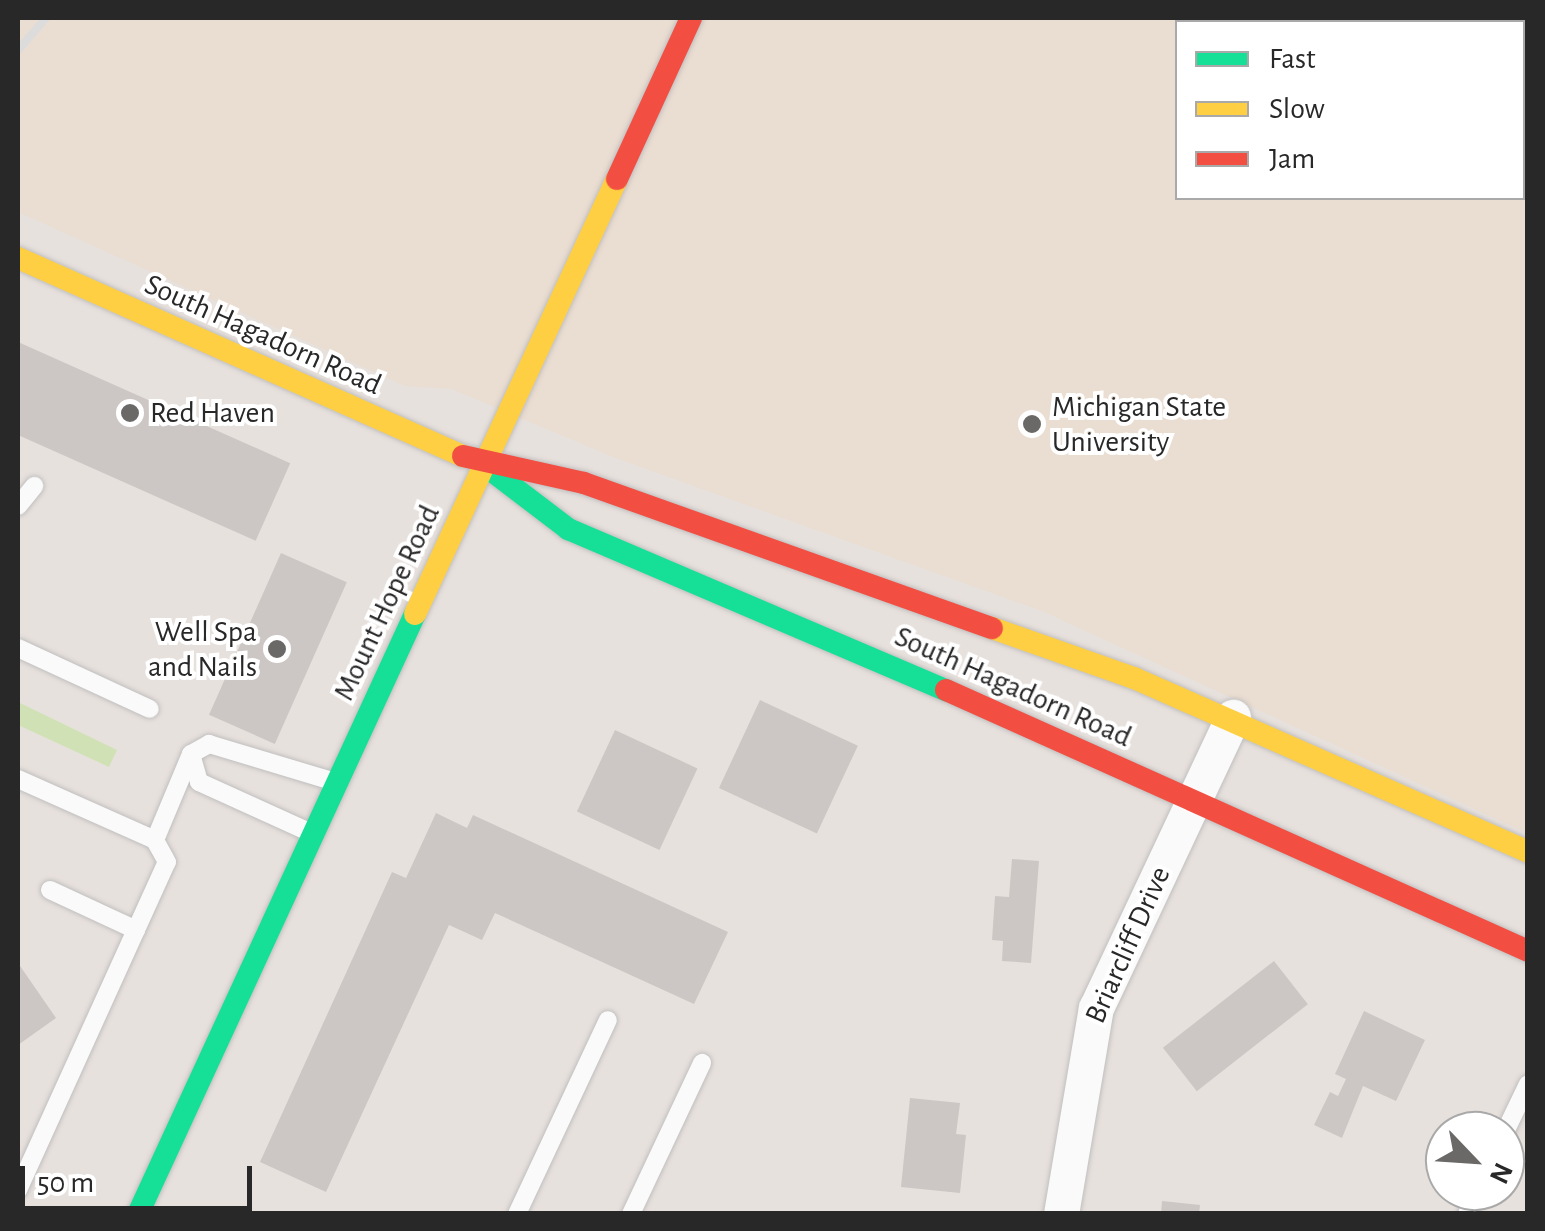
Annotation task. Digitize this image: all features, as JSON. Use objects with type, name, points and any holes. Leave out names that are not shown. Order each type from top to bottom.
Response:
[{"type":"street","name":"Mount Hope Road","points":[[138,1214],[691,18]]},
{"type":"street","name":"South Hagadorn Road","points":[[18,258],[484,466],[568,528],[1194,799],[1528,951]]},
{"type":"street","name":"South Hagadorn Road","points":[[484,466],[584,483],[1233,717],[1528,852]]},
{"type":"street","name":"Briarcliff Drive","points":[[1061,1214],[1089,1029],[1233,717]]},
{"type":"lane","points":[[18,506],[34,486]]},
{"type":"lane","points":[[18,648],[150,709]]},
{"type":"lane","points":[[155,840],[191,754],[209,744],[338,783]]},
{"type":"lane","points":[[191,754],[199,782],[314,834]]},
{"type":"lane","points":[[18,779],[155,840],[167,862],[18,1190]]},
{"type":"lane","points":[[50,890],[136,930]]},
{"type":"lane","points":[[518,1214],[608,1020]]},
{"type":"lane","points":[[631,1214],[702,1064]]},
{"type":"lane","points":[[1515,1111],[1528,1084]]},
{"type":"shaded area","name":"Michigan State University","points":[[18,18],[1527,18],[1527,833],[1042,611],[613,457],[452,389],[405,386],[18,212]]},
{"type":"green space","points":[[18,702],[117,750],[109,767],[18,725]]},
{"type":"building","points":[[18,342],[290,463],[256,541],[18,435]]},
{"type":"building","name":"Well Spa and Nails","points":[[281,553],[347,582],[275,744],[209,715]]},
{"type":"building","points":[[760,700],[858,746],[817,834],[719,788]]},
{"type":"building","points":[[615,730],[697,768],[659,850],[577,812]]},
{"type":"building","points":[[436,813],[467,828],[473,815],[728,932],[694,1004],[495,913],[482,940],[449,925],[326,1192],[260,1162],[392,872],[406,878]]},
{"type":"building","points":[[1012,859],[1039,861],[1031,963],[1002,961],[1003,941],[992,940],[995,896],[1009,897]]},
{"type":"building","points":[[1274,961],[1308,1004],[1197,1091],[1163,1048]]},
{"type":"building","points":[[18,963],[56,1018],[18,1045]]},
{"type":"building","points":[[1364,1011],[1425,1040],[1396,1101],[1363,1086],[1342,1138],[1314,1125],[1330,1092],[1338,1096],[1346,1079],[1335,1074]]},
{"type":"building","points":[[910,1098],[960,1103],[956,1134],[966,1135],[960,1193],[901,1187]]},
{"type":"building","points":[[1162,1201],[1200,1205],[1199,1214],[1161,1214]]},
{"type":"railway","points":[[18,50],[46,18]]},
{"type":"traffic: fast","points":[[492,471],[568,529],[946,690]]},
{"type":"traffic: fast","points":[[138,1214],[415,614]]},
{"type":"traffic: slow","points":[[415,614],[617,179]]},
{"type":"traffic: slow","points":[[18,258],[463,456]]},
{"type":"traffic: slow","points":[[992,628],[1134,678],[1528,852]]},
{"type":"traffic: jam","points":[[617,179],[691,18]]},
{"type":"traffic: jam","points":[[463,456],[584,483],[992,628]]},
{"type":"traffic: jam","points":[[946,690],[1528,951]]},
{"type":"place","name":"Red Haven","points":[[130,413]]},
{"type":"place","name":"Michigan State University","points":[[1032,424]]},
{"type":"place","name":"Well Spa and Nails","points":[[277,649]]}]
